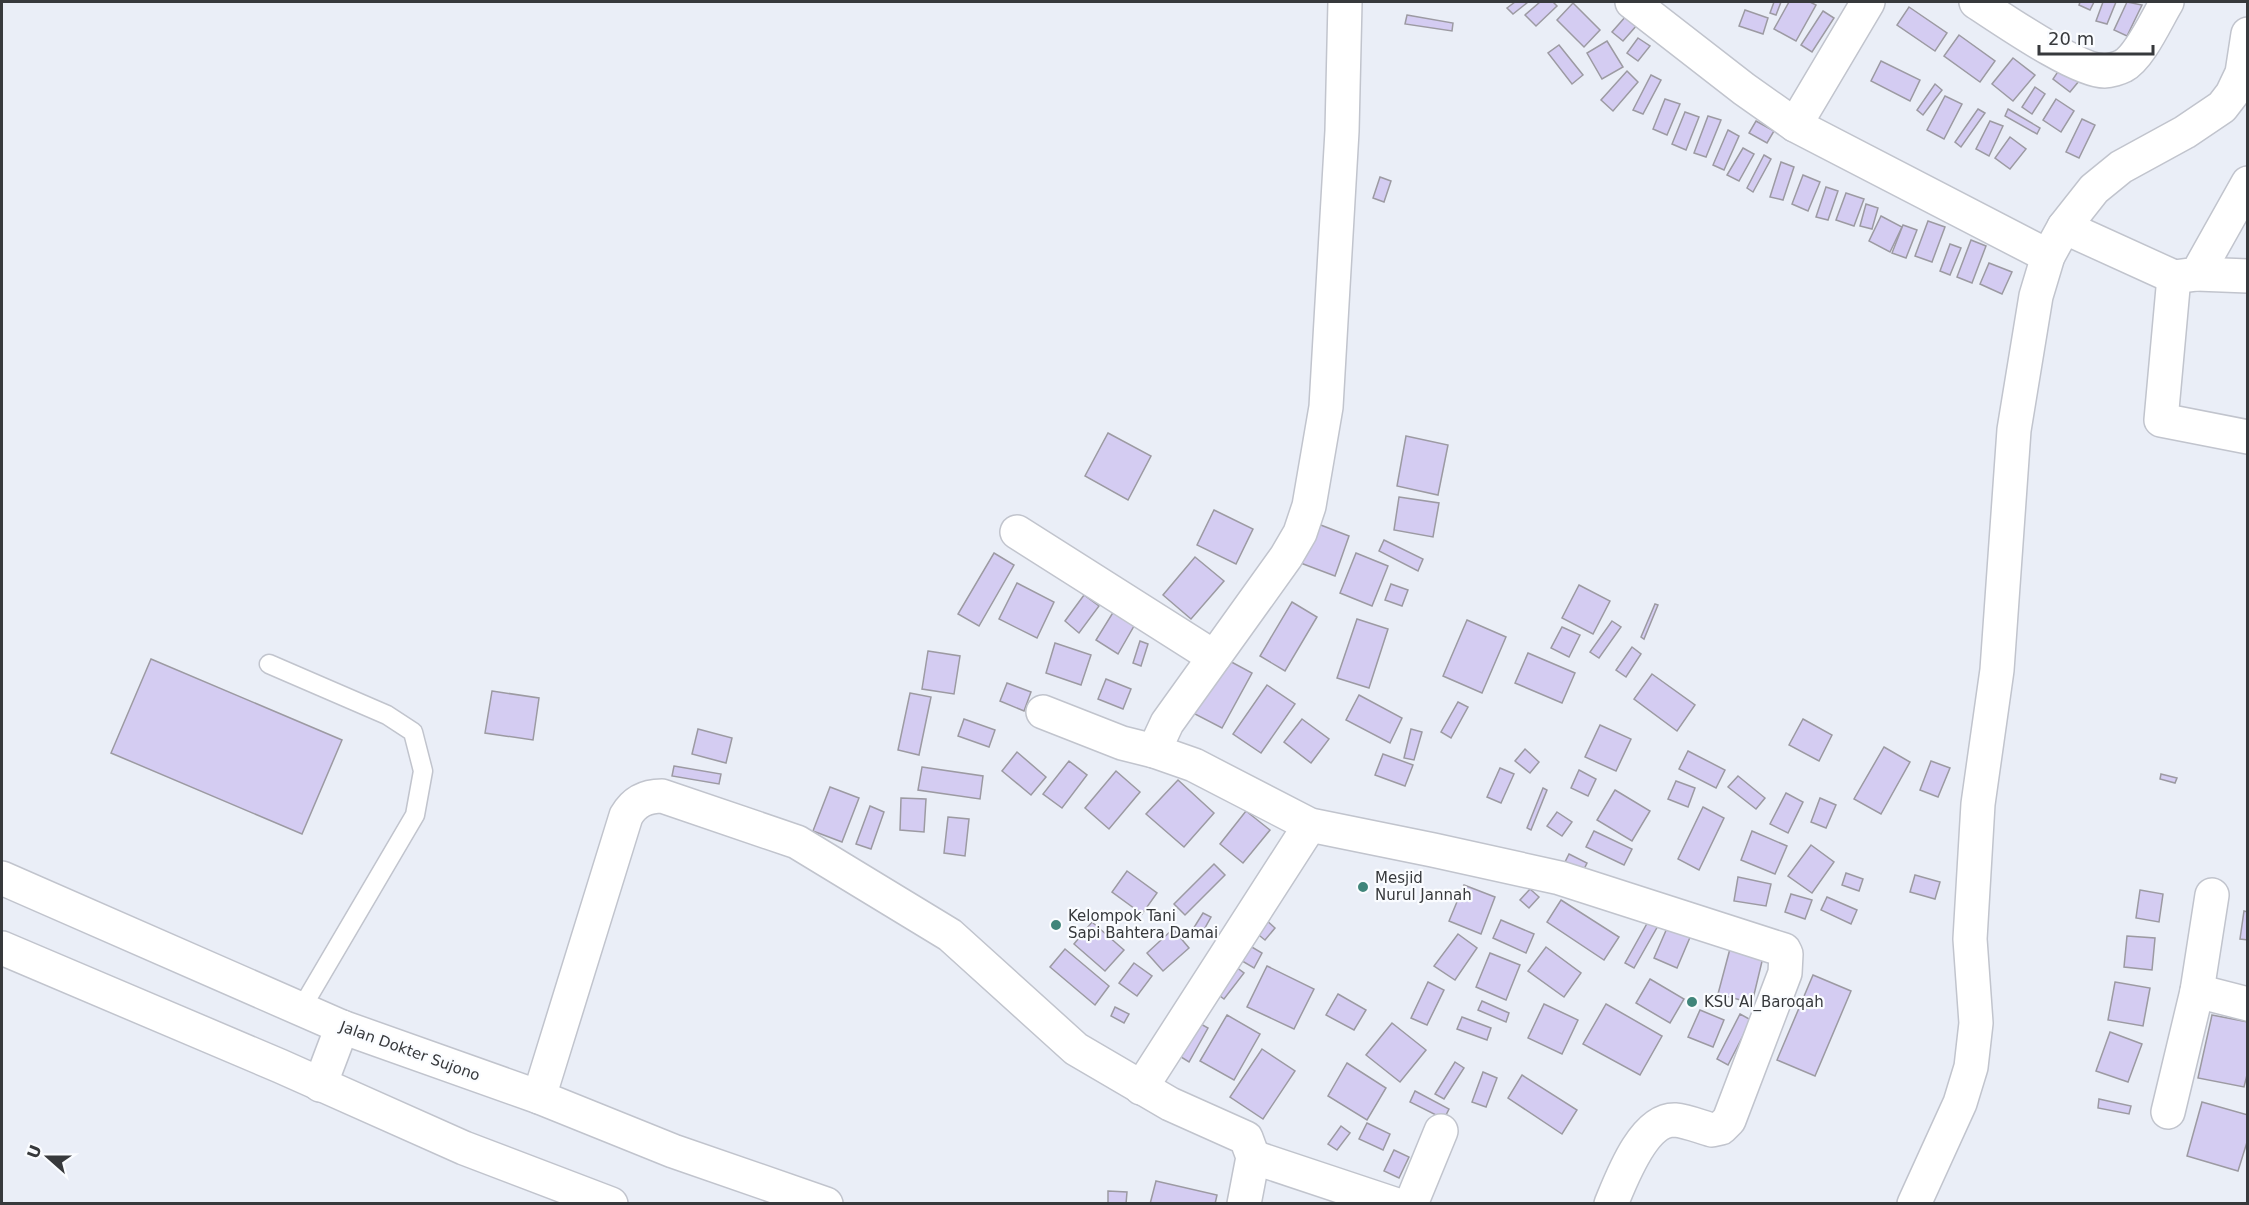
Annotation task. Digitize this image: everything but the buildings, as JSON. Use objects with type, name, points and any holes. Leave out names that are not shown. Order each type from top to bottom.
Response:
[{"type":"main road","points":[[1154,751],[1167,723],[1286,557],[1300,533],[1309,506],[1326,407],[1342,131],[1345,2]]},
{"type":"main road","points":[[1632,2],[1744,89],[1795,125],[2048,256]]},
{"type":"main road","points":[[1795,125],[1868,2]]},
{"type":"main road","points":[[1976,2],[2048,48],[2084,65],[2104,71],[2124,65],[2137,52],[2167,2]]},
{"type":"main road","points":[[1914,1203],[1960,1104],[1971,1067],[1976,1023],[1970,939],[1978,804],[1997,670],[2014,430],[2036,296],[2048,256],[2064,227],[2094,189],[2121,167],[2185,132],[2222,107],[2232,94],[2241,73],[2247,34]]},
{"type":"main road","points":[[2247,183],[2186,275],[2161,420],[2247,437]]},
{"type":"main road","points":[[2064,227],[2186,275],[2247,276]]},
{"type":"main road","points":[[1017,532],[1214,657]]},
{"type":"main road","points":[[1043,712],[1122,742],[1194,765],[1310,825],[1560,878],[1784,950],[1786,954],[1785,973],[1726,1125],[1718,1130],[1712,1130],[1674,1120],[1653,1129],[1642,1142],[1611,1203]]},
{"type":"main road","points":[[538,1096],[626,816],[636,803],[646,798],[662,796],[786,838],[808,848],[950,935],[1076,1049],[1170,1104],[1246,1138],[1253,1157],[1244,1203]]},
{"type":"main road","points":[[1141,1088],[1310,825]]},
{"type":"main road","name":"Jalan Dokter Sujono","points":[[2,878],[342,1027],[538,1096],[673,1151],[826,1203]]},
{"type":"main road","points":[[2168,1112],[2197,991],[2212,895]]},
{"type":"main road","points":[[2,948],[464,1148],[611,1203]]},
{"type":"main road","points":[[2197,991],[2247,1004]]},
{"type":"main road","points":[[320,1085],[342,1027]]},
{"type":"main road","points":[[1411,1203],[1442,1131]]},
{"type":"main road","points":[[1253,1157],[1394,1203]]},
{"type":"lane","points":[[270,664],[387,715],[413,732],[423,771],[415,814],[301,1010]]},
{"type":"place","name":"Mesjid Nurul Jannah","points":[[1363,887]]},
{"type":"place","name":"Kelompok Tani Sapi Bahtera Damai","points":[[1056,925]]},
{"type":"place","name":"KSU Al_Baroqah","points":[[1692,1002]]}]
